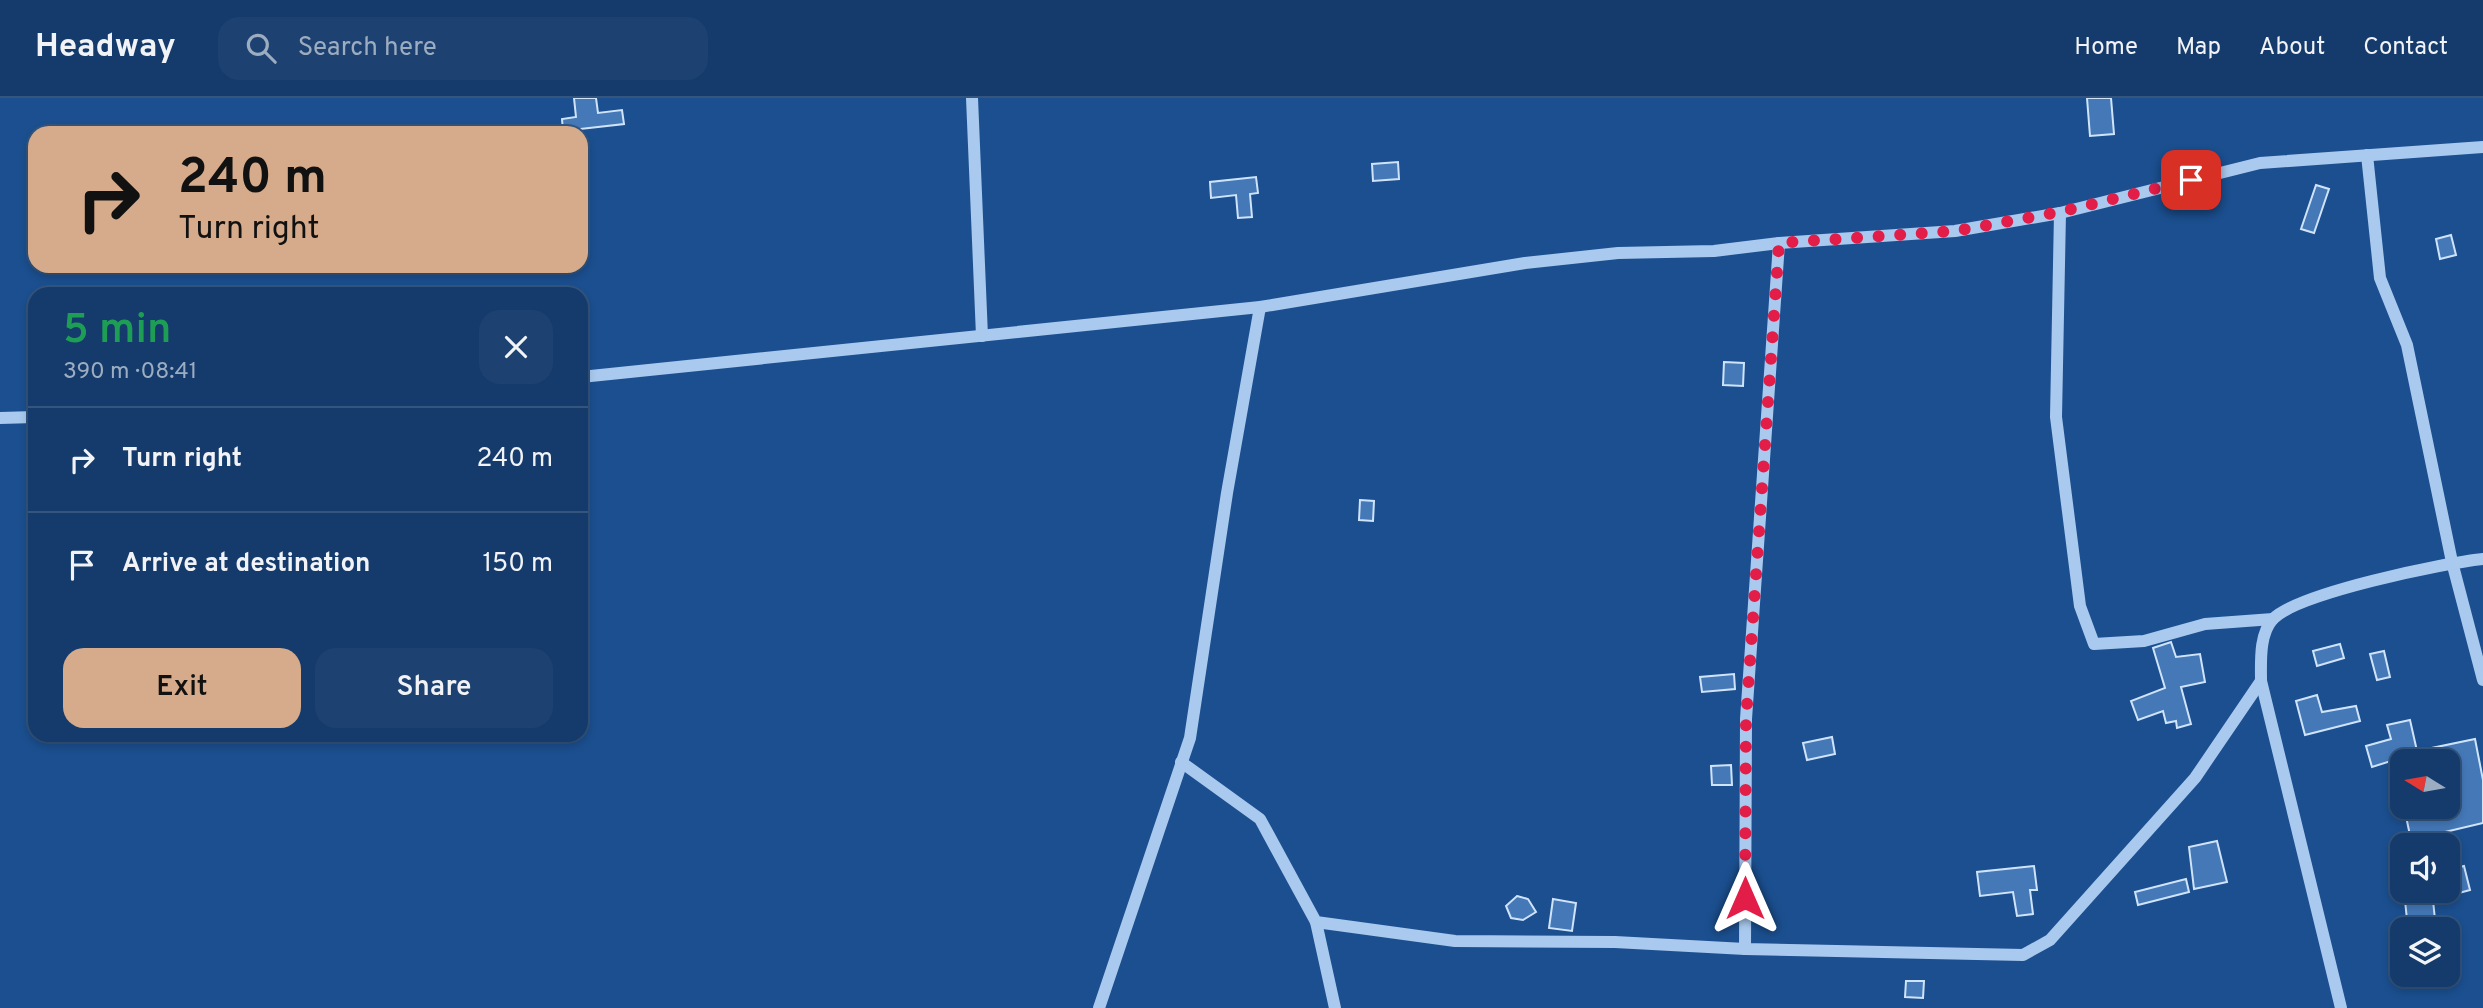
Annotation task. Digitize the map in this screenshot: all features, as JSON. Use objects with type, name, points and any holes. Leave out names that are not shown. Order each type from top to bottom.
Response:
[{"type":"street","points":[[972,98],[982,336]]},
{"type":"street","points":[[588,376],[1260,307],[1525,263],[1618,253],[1714,251],[1779,243],[1955,231],[2060,212],[2260,163],[2483,147]]},
{"type":"street","points":[[2367,155],[2381,278],[2407,345],[2452,562],[2483,680]]},
{"type":"street","points":[[2060,212],[2056,417],[2080,606],[2094,644],[2144,641],[2205,624],[2273,619],[2313,597],[2452,562],[2483,559]]},
{"type":"street","points":[[1745,949],[1746,719],[1779,243]]},
{"type":"street","points":[[1099,1008],[1190,738],[1227,493],[1260,307]]},
{"type":"street","points":[[0,418],[28,417]]},
{"type":"street","points":[[2273,619],[2262,645],[2261,681],[2339,1008]]},
{"type":"street","points":[[1316,922],[1455,941],[1615,942],[1745,949],[2023,955],[2050,940],[2195,778],[2261,681]]},
{"type":"street","points":[[1181,762],[1260,819],[1316,922],[1335,1008]]},
{"type":"building","points":[[574,98],[596,98],[598,113],[622,110],[624,124],[588,128],[588,126],[563,126],[562,119],[576,117]]},
{"type":"building","points":[[2087,98],[2111,98],[2114,134],[2090,136]]},
{"type":"building","points":[[1398,162],[1399,179],[1373,181],[1372,164]]},
{"type":"building","points":[[1256,177],[1258,193],[1250,194],[1252,217],[1238,218],[1236,195],[1211,198],[1210,182]]},
{"type":"building","points":[[2316,185],[2329,189],[2314,233],[2301,229]]},
{"type":"building","points":[[2451,235],[2456,255],[2440,259],[2436,239]]},
{"type":"building","points":[[1724,362],[1744,363],[1743,386],[1723,385]]},
{"type":"building","points":[[1360,500],[1374,501],[1373,521],[1359,520]]},
{"type":"building","points":[[2171,642],[2176,657],[2200,654],[2205,682],[2181,687],[2191,724],[2177,728],[2176,721],[2166,723],[2163,711],[2138,720],[2131,701],[2165,688],[2153,648]]},
{"type":"building","points":[[2340,644],[2344,658],[2317,666],[2313,651]]},
{"type":"building","points":[[2384,651],[2390,677],[2377,680],[2370,654]]},
{"type":"building","points":[[1734,674],[1735,689],[1702,692],[1700,677]]},
{"type":"building","points":[[2317,695],[2322,712],[2356,706],[2360,721],[2305,735],[2296,701]]},
{"type":"building","points":[[2410,720],[2417,749],[2390,749],[2390,761],[2372,767],[2366,746],[2391,739],[2387,725]]},
{"type":"building","points":[[1832,737],[1835,754],[1807,760],[1803,743]]},
{"type":"building","points":[[2475,739],[2483,780],[2483,823],[2441,833],[2410,833],[2407,819],[2460,819],[2460,749],[2427,749]]},
{"type":"building","points":[[1731,765],[1732,785],[1712,785],[1711,766]]},
{"type":"building","points":[[2217,841],[2227,882],[2194,889],[2189,847]]},
{"type":"building","points":[[2034,866],[2037,890],[2030,890],[2033,914],[2017,916],[2013,892],[1980,896],[1977,872]]},
{"type":"building","points":[[2464,866],[2470,890],[2460,893],[2460,867]]},
{"type":"building","points":[[2186,879],[2189,892],[2138,905],[2135,892]]},
{"type":"building","points":[[1517,896],[1528,899],[1536,912],[1523,920],[1511,918],[1506,906]]},
{"type":"building","points":[[1553,899],[1576,903],[1572,931],[1549,928]]},
{"type":"building","points":[[2405,903],[2433,903],[2435,917],[2407,917]]},
{"type":"building","points":[[1906,981],[1924,981],[1923,998],[1905,997]]},
{"type":"route","points":[[1745,898],[1746,719],[1779,243],[1955,231],[2060,212],[2191,180]]}]
